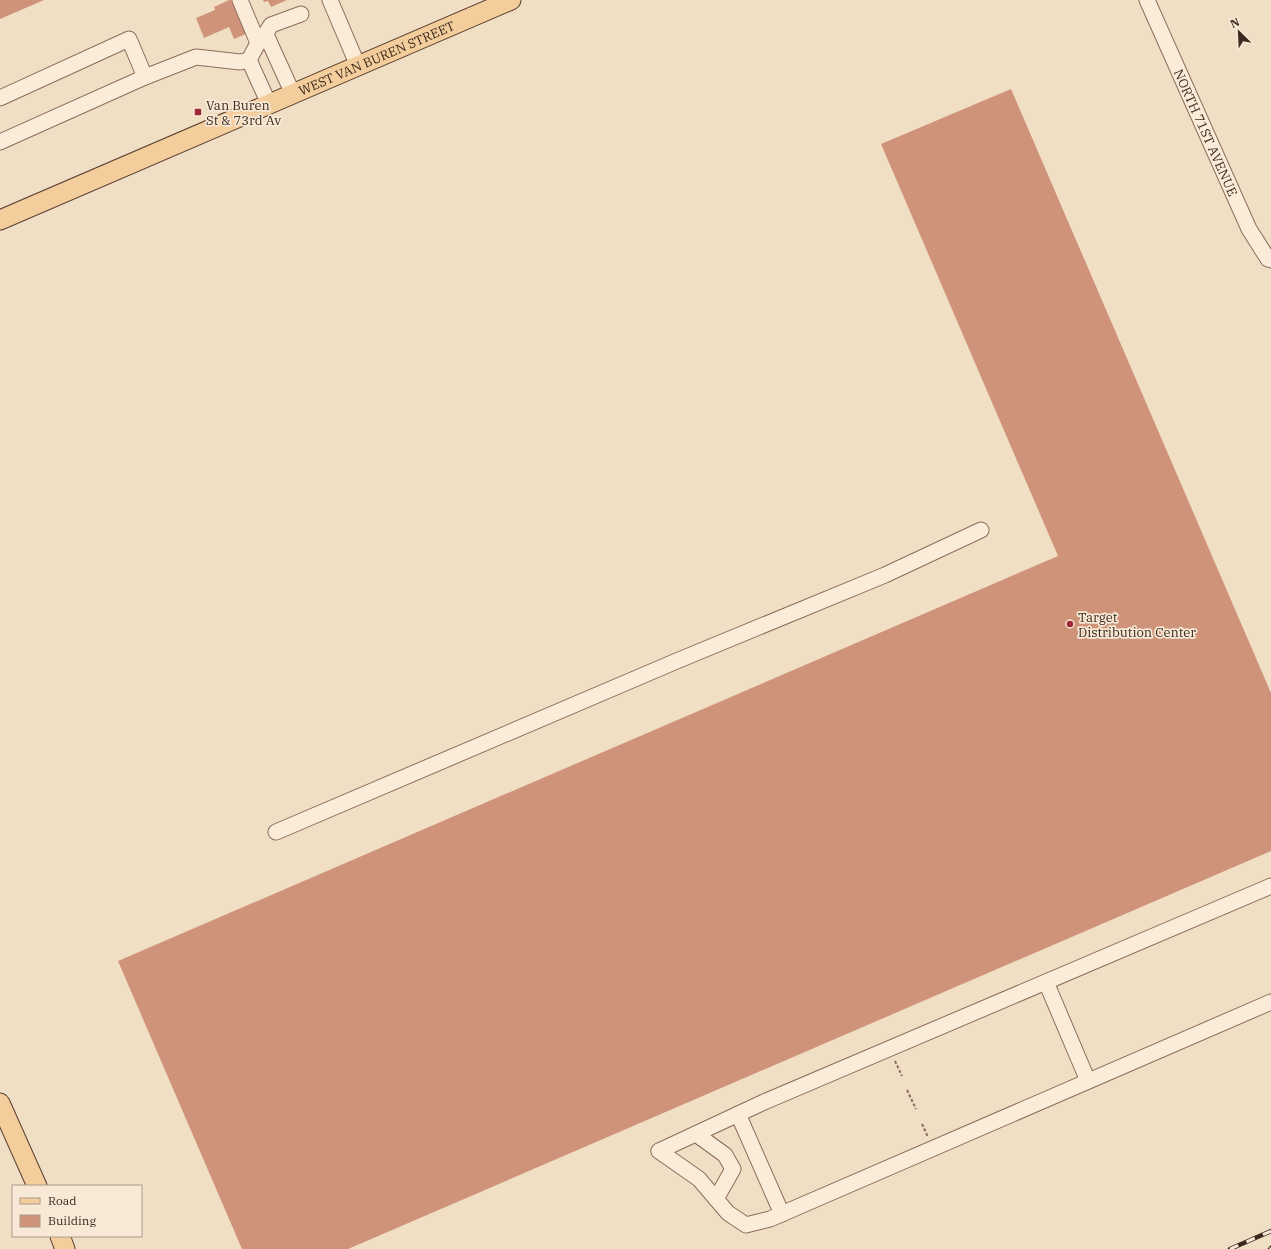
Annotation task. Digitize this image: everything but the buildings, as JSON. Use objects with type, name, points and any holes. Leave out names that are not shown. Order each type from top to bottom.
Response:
[{"type":"main road","name":"WEST VAN BUREN STREET","points":[[0,220],[511,0]]},
{"type":"main road","points":[[0,1103],[38,1185]]},
{"type":"main road","points":[[60,1237],[65,1249]]},
{"type":"street","points":[[240,0],[293,94]]},
{"type":"street","points":[[330,0],[358,66]]},
{"type":"street","name":"NORTH 71ST AVENUE","points":[[1147,0],[1249,229],[1268,259],[1271,260]]},
{"type":"street","points":[[0,142],[145,77],[196,57],[240,62],[249,60],[263,41],[271,25],[301,14]]},
{"type":"street","points":[[0,98],[129,39],[145,77]]},
{"type":"street","points":[[249,60],[269,104]]},
{"type":"street","points":[[276,832],[679,660],[885,575],[981,530]]},
{"type":"street","points":[[1271,886],[764,1102],[659,1151],[699,1179],[728,1212],[746,1225],[770,1219],[782,1214],[1271,1002]]},
{"type":"street","points":[[1046,982],[1088,1081]]},
{"type":"street","points":[[738,1114],[782,1214]]},
{"type":"street","points":[[696,1134],[725,1155],[733,1169],[716,1199]]},
{"type":"path","points":[[893,1056],[902,1076]]},
{"type":"path","points":[[907,1090],[916,1109]]},
{"type":"path","points":[[922,1124],[929,1141]]},
{"type":"railway","points":[[1230,1249],[1271,1231]]},
{"type":"place","name":"Van Buren St & 73rd Av","points":[[198,112]]},
{"type":"place","name":"Target Distribution Center","points":[[1070,624]]}]
